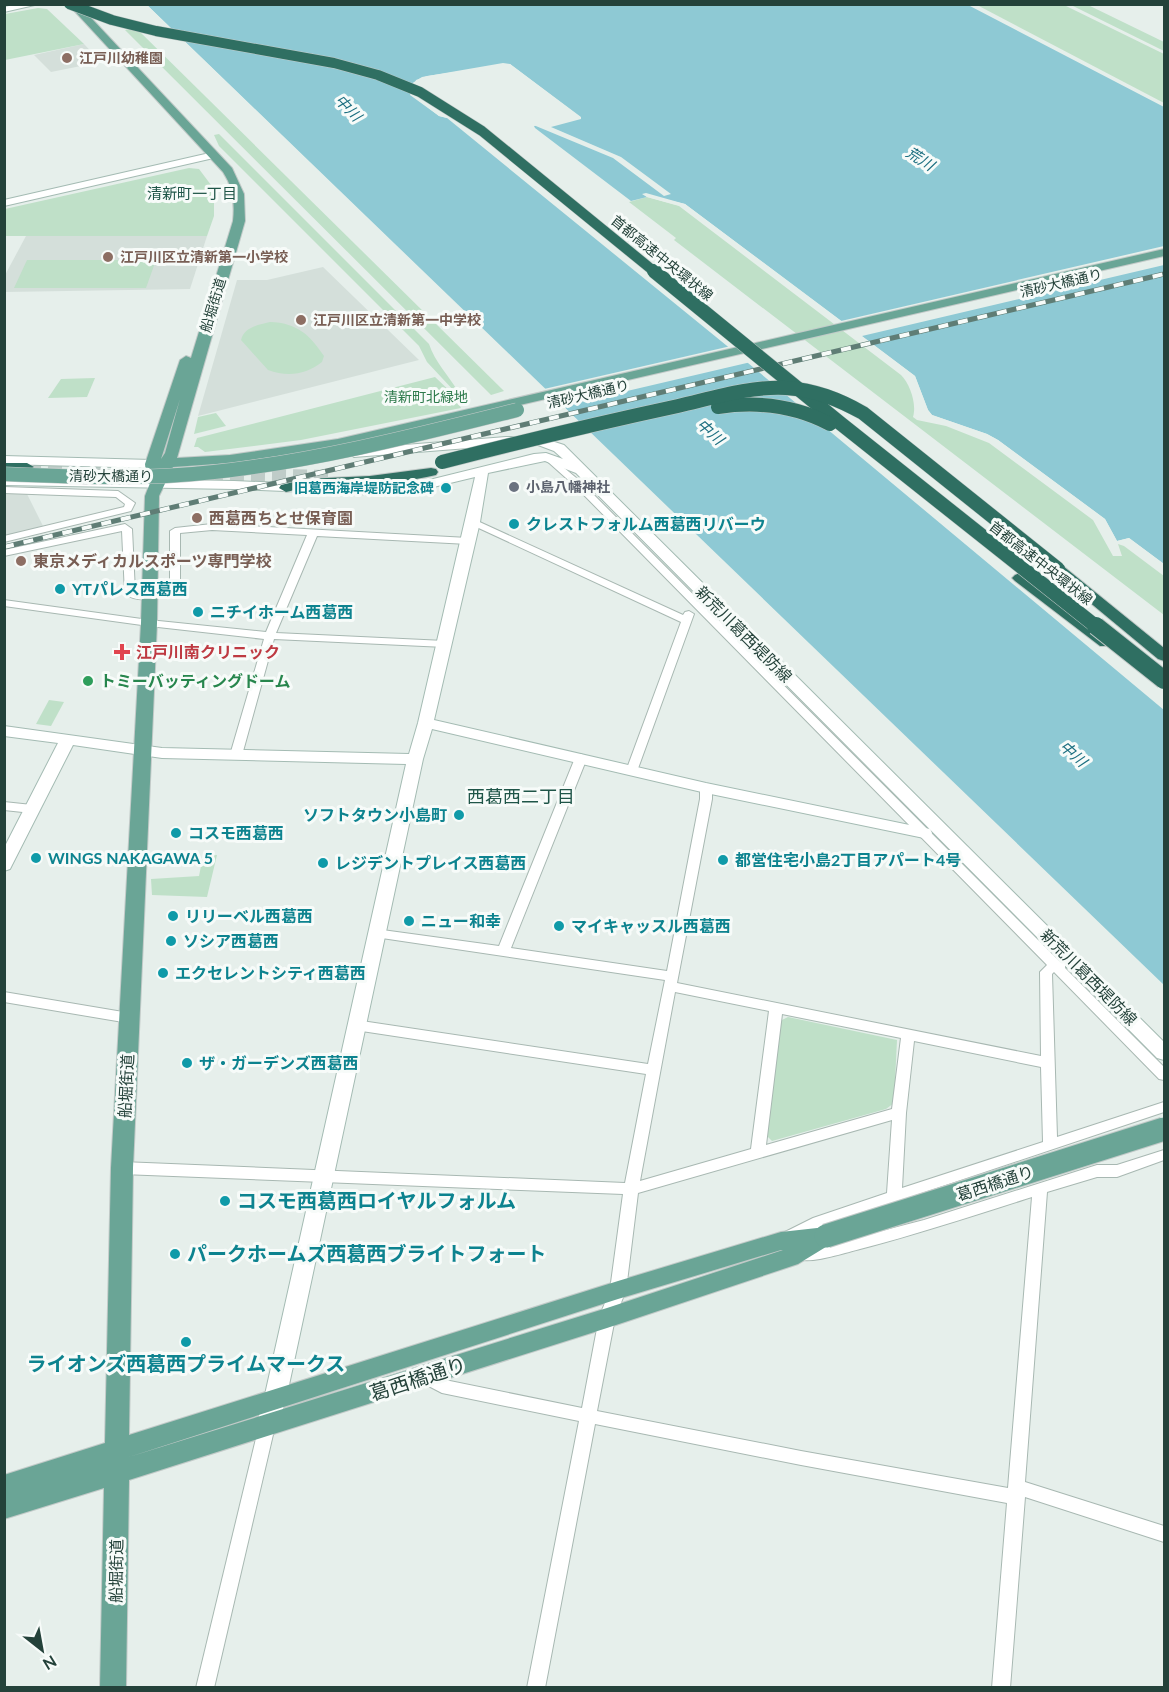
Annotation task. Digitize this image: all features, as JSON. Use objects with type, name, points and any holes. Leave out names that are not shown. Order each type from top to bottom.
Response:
[{"type":"highway","name":"首都高速中央環状線","points":[[70,4],[105,18],[157,31],[309,58],[365,71],[419,91],[454,111],[482,131],[840,423],[1164,680]]},
{"type":"highway","name":"首都高速中央環状線","points":[[85,4],[113,15],[164,28],[355,63],[410,80],[446,97],[498,134],[1164,668]]},
{"type":"highway","points":[[332,477],[436,467],[737,392],[784,388],[822,394],[844,402],[863,413],[1164,656]]},
{"type":"highway","points":[[286,488],[306,483],[370,480],[728,405],[768,403],[798,409],[835,428],[1020,578],[1164,688]]},
{"type":"highway","points":[[4,467],[27,467]]},
{"type":"main road","name":"船堀街道","points":[[59,4],[209,157],[228,170],[238,190],[241,204],[239,221],[168,464],[155,484],[152,496],[149,623],[122,1168],[113,1688]]},
{"type":"main road","name":"船堀街道","points":[[70,4],[209,157],[224,182],[230,204],[152,464],[155,484]]},
{"type":"main road","name":"清砂大橋通り","points":[[152,464],[230,459],[338,443],[1164,252]]},
{"type":"main road","name":"清砂大橋通り","points":[[4,474],[173,476],[240,470],[301,459],[1164,259]]},
{"type":"main road","name":"葛西橋通り","points":[[4,1486],[267,1426],[607,1318],[785,1249],[1164,1129]]},
{"type":"main road","name":"葛西橋通り","points":[[4,1508],[116,1461],[275,1399],[618,1290],[785,1249]]},
{"type":"street","points":[[4,10],[35,4]]},
{"type":"street","points":[[4,203],[209,157]]},
{"type":"street","points":[[230,459],[252,461],[506,441],[549,443],[551,450],[548,458]]},
{"type":"street","name":"新荒川葛西堤防線","points":[[549,443],[564,452],[1164,1053]]},
{"type":"street","points":[[548,458],[573,468],[592,480]]},
{"type":"street","points":[[548,458],[1164,1075]]},
{"type":"street","name":"清砂大橋通り","points":[[4,481],[384,491],[421,486],[516,461],[548,458]]},
{"type":"street","name":"清砂大橋通り","points":[[4,460],[152,464]]},
{"type":"street","points":[[205,1688],[275,1399],[354,1025],[415,759],[426,723],[474,522],[482,474],[480,470]]},
{"type":"street","points":[[4,490],[118,494],[130,503],[128,509],[4,539]]},
{"type":"street","points":[[474,522],[687,621]]},
{"type":"street","points":[[4,553],[125,527],[131,566],[130,594],[150,597],[175,590],[175,531],[212,527],[468,541]]},
{"type":"street","points":[[236,755],[270,636],[313,533]]},
{"type":"street","points":[[632,771],[693,602]]},
{"type":"street","points":[[4,603],[149,623],[270,636],[445,644]]},
{"type":"street","points":[[426,723],[706,788],[924,833]]},
{"type":"street","points":[[4,731],[162,753],[415,759]]},
{"type":"street","points":[[4,865],[68,739]]},
{"type":"street","points":[[503,951],[581,758]]},
{"type":"street","points":[[536,1688],[607,1318],[618,1290],[631,1189],[706,788]]},
{"type":"street","points":[[4,806],[33,809]]},
{"type":"street","points":[[375,933],[503,951],[671,981],[776,1008],[1049,1063]]},
{"type":"street","points":[[1055,965],[1089,978]]},
{"type":"street","points":[[1050,1145],[1046,972],[1055,965]]},
{"type":"street","points":[[4,997],[129,1018]]},
{"type":"street","points":[[758,1153],[776,1008]]},
{"type":"street","points":[[354,1025],[653,1071]]},
{"type":"street","points":[[894,1196],[899,1113],[908,1035]]},
{"type":"street","points":[[785,1249],[818,1222],[1164,1107]]},
{"type":"street","points":[[122,1168],[631,1189],[899,1113]]},
{"type":"street","points":[[1074,1137],[1097,1172]]},
{"type":"street","points":[[785,1249],[832,1250],[924,1226],[1040,1188],[1097,1172],[1117,1170],[1164,1155]]},
{"type":"street","points":[[1000,1688],[1040,1188]]},
{"type":"street","points":[[425,1376],[441,1386],[850,1469],[1017,1492],[1164,1534]]},
{"type":"shaded area","name":"江戸川幼稚園","points":[[84,44],[101,62],[51,72],[34,55]]},
{"type":"shaded area","name":"江戸川区立清新第一小学校","points":[[26,236],[207,236],[190,289],[5,292],[4,277]]},
{"type":"shaded area","name":"江戸川区立清新第一中学校","points":[[323,267],[419,360],[198,416],[237,280],[267,280]]},
{"type":"shaded area","points":[[4,493],[27,494],[44,528],[5,537]]},
{"type":"green space","points":[[977,5],[1064,5],[1164,54],[1164,103]]},
{"type":"green space","points":[[1071,5],[1088,5],[1164,42],[1164,51]]},
{"type":"green space","points":[[38,8],[47,9],[84,44],[5,60],[5,14]]},
{"type":"green space","points":[[136,28],[504,391],[491,395],[125,30]]},
{"type":"green space","points":[[219,134],[429,344],[438,363],[458,391],[456,393],[427,362],[419,346],[219,146],[214,135]]},
{"type":"green space","points":[[189,168],[199,169],[214,189],[214,216],[207,236],[5,236],[5,209]]},
{"type":"green space","points":[[647,197],[679,206],[901,375],[912,394],[913,417],[917,420],[946,426],[989,443],[1093,520],[1113,556],[1122,556],[1118,544],[1124,546],[1164,576],[1164,615],[674,240],[676,238],[629,202]]},
{"type":"green space","points":[[27,260],[156,260],[146,288],[14,288]]},
{"type":"green space","points":[[270,322],[288,325],[302,331],[324,356],[322,362],[309,370],[296,374],[282,374],[268,370],[241,340],[248,329]]},
{"type":"green space","name":"清新町北緑地","points":[[435,377],[454,395],[461,408],[301,440],[205,452],[194,447],[197,438]]},
{"type":"green space","points":[[95,378],[87,397],[48,398],[61,379]]},
{"type":"green space","points":[[216,413],[226,426],[194,434],[198,417]]},
{"type":"green space","points":[[49,700],[64,702],[51,726],[36,724]]},
{"type":"green space","points":[[217,855],[207,897],[152,895],[151,879],[199,876],[203,856]]},
{"type":"green space","points":[[788,1017],[897,1040],[894,1103],[886,1109],[772,1141],[766,1135],[780,1021]]},
{"type":"water","points":[[147,5],[968,5],[1164,107],[1164,564],[1129,538],[1117,541],[1105,519],[998,440],[932,415],[915,376],[685,204],[643,194],[647,197],[631,201],[535,128],[534,126],[580,117],[510,64],[427,76],[416,80],[410,95],[439,116],[447,118],[748,363],[1164,710],[1164,985]]},
{"type":"pier","points":[[144,4],[544,389],[731,346],[751,362],[563,406],[579,422],[575,423]]},
{"type":"pier","points":[[503,63],[510,64],[581,117],[581,119],[551,127],[621,157],[671,194],[664,196],[613,158],[531,124],[574,115],[508,67],[437,77],[423,80],[413,86],[413,93],[449,117],[447,118],[439,116],[408,92],[411,84],[422,77]]},
{"type":"pier","points":[[646,193],[685,204],[841,321],[1164,246],[1164,265],[862,336],[915,376],[932,415],[998,440],[1105,519],[1117,541],[1129,538],[1164,564],[1164,567],[1129,541],[1115,543],[1103,521],[996,442],[930,417],[925,412],[913,378],[684,207],[642,194]]},
{"type":"tunnel","points":[[27,467],[112,471]]},
{"type":"tunnel","points":[[209,475],[332,477]]},
{"type":"railway","points":[[4,547],[1164,274]]},
{"type":"place","name":"江戸川幼稚園","points":[[67,58]]},
{"type":"place","name":"江戸川区立清新第一小学校","points":[[108,257]]},
{"type":"place","name":"江戸川区立清新第一中学校","points":[[301,320]]},
{"type":"place","name":"小島八幡神社","points":[[514,487]]},
{"type":"place","name":"旧葛西海岸堤防記念碑","points":[[446,488]]},
{"type":"place","name":"西葛西ちとせ保育園","points":[[197,518]]},
{"type":"place","name":"クレストフォルム西葛西リバーウ","points":[[514,524]]},
{"type":"place","name":"東京メディカルスポーツ専門学校","points":[[21,561]]},
{"type":"place","name":"YTパレス西葛西","points":[[60,589]]},
{"type":"place","name":"ニチイホーム西葛西","points":[[198,612]]},
{"type":"place","name":"江戸川南クリニック","points":[[122,652]]},
{"type":"place","name":"トミーバッティングドーム","points":[[88,681]]},
{"type":"place","name":"ソフトタウン小島町","points":[[459,815]]},
{"type":"place","name":"コスモ西葛西","points":[[176,833]]},
{"type":"place","name":"WINGS NAKAGAWA 5","points":[[36,858]]},
{"type":"place","name":"都営住宅小島2丁目アパート4号","points":[[723,860]]},
{"type":"place","name":"レジデントプレイス西葛西","points":[[323,863]]},
{"type":"place","name":"リリーベル西葛西","points":[[173,916]]},
{"type":"place","name":"ニュー和幸","points":[[409,921]]},
{"type":"place","name":"マイキャッスル西葛西","points":[[559,926]]},
{"type":"place","name":"ソシア西葛西","points":[[171,941]]},
{"type":"place","name":"エクセレントシティ西葛西","points":[[163,973]]},
{"type":"place","name":"ザ・ガーデンズ西葛西","points":[[187,1063]]},
{"type":"place","name":"コスモ西葛西ロイヤルフォルム","points":[[225,1201]]},
{"type":"place","name":"パークホームズ西葛西ブライトフォート","points":[[175,1254]]},
{"type":"place","name":"ライオンズ西葛西プライムマークス","points":[[186,1342]]},
{"type":"district","name":"清新町一丁目","points":[[192,194]]},
{"type":"district","name":"西葛西二丁目","points":[[521,797]]},
{"type":"water label","name":"中川","points":[[348,108]]},
{"type":"water label","name":"荒川","points":[[920,159]]},
{"type":"water label","name":"中川","points":[[710,432]]},
{"type":"water label","name":"中川","points":[[1073,754]]}]
